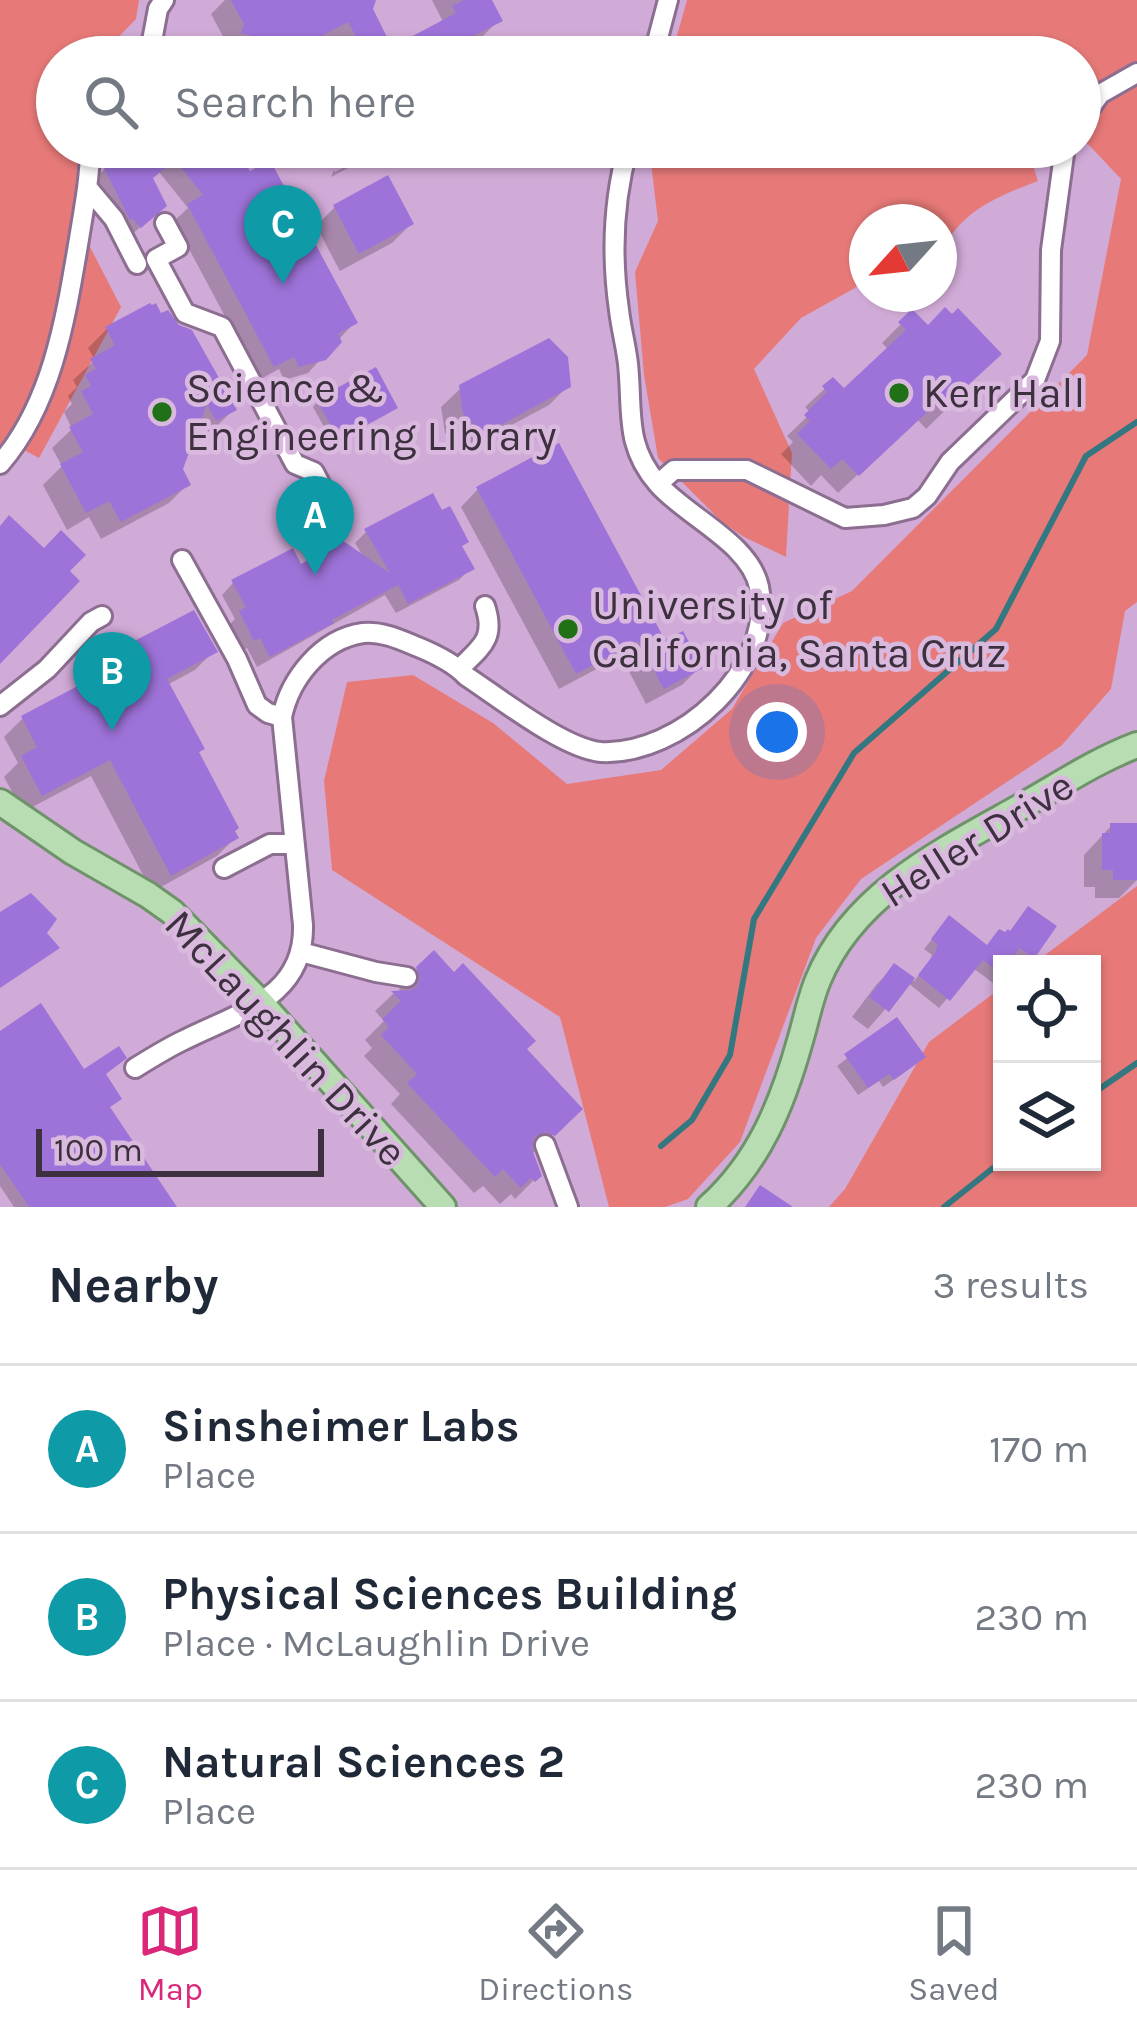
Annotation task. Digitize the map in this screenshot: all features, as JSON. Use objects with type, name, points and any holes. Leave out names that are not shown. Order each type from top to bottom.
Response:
[{"type":"main road","name":"Heller Drive","points":[[709,1207],[753,1158],[768,1130],[818,981],[830,955],[858,917],[921,864],[1098,762],[1137,745]]},
{"type":"main road","name":"McLaughlin Drive","points":[[0,802],[172,912],[261,1003],[443,1207]]},
{"type":"street","points":[[153,36],[164,0]]},
{"type":"street","points":[[659,36],[668,0]]},
{"type":"street","points":[[1101,93],[1137,73]]},
{"type":"street","points":[[0,464],[25,427],[46,381],[68,308],[89,168]]},
{"type":"street","points":[[135,1068],[261,1003],[289,977],[301,952],[303,925],[282,717],[288,693],[305,668],[333,646],[361,633],[397,638],[459,669],[561,738],[601,752],[632,747],[674,731],[717,700],[752,649],[760,617],[759,588],[742,554],[678,504],[636,451],[614,230],[623,168]]},
{"type":"street","points":[[658,484],[674,470],[747,470],[844,518],[914,508],[950,462],[1035,380],[1050,341],[1051,250],[1062,168]]},
{"type":"street","points":[[88,188],[114,219],[137,264]]},
{"type":"street","points":[[165,224],[178,247],[156,259],[185,313],[222,327],[295,464],[314,472],[332,505]]},
{"type":"street","points":[[182,560],[257,705],[282,717]]},
{"type":"street","points":[[459,669],[488,637],[491,623],[485,606]]},
{"type":"street","points":[[0,706],[102,616]]},
{"type":"street","points":[[224,868],[270,844],[294,844]]},
{"type":"street","points":[[301,952],[406,976]]},
{"type":"street","points":[[545,1145],[568,1207]]},
{"type":"shaded area","name":"University of California, Santa Cruz","points":[[0,0],[1137,0],[1137,1207],[0,1207]]},
{"type":"shaded area","points":[[0,0],[139,0],[136,19],[120,36],[36,36],[36,168],[77,168],[74,216],[121,307],[39,458],[7,441],[0,448]]},
{"type":"shaded area","points":[[687,0],[1137,0],[1137,602],[1125,611],[1111,689],[1061,746],[861,879],[816,938],[740,1142],[688,1199],[665,1207],[609,1207],[560,1017],[332,870],[324,781],[347,682],[413,675],[493,723],[567,784],[661,770],[732,709],[783,623],[852,591],[1087,355],[1121,179],[1101,158],[1101,36],[677,36]]},
{"type":"shaded area","points":[[652,168],[1034,168],[1038,181],[998,198],[957,228],[957,204],[849,204],[849,291],[801,318],[754,369],[792,453],[786,557],[721,521],[658,458],[644,375],[635,272],[658,221]]},
{"type":"shaded area","points":[[1137,886],[1137,1207],[829,1207],[845,1189],[929,1042],[993,994],[993,1171],[1101,1171],[1101,955],[1045,955]]},
{"type":"building","points":[[231,0],[376,0],[373,9],[386,36],[356,36],[348,22],[322,36],[250,36],[241,33],[244,24]]},
{"type":"building","points":[[464,0],[492,0],[503,21],[473,36],[413,36],[456,13],[452,6]]},
{"type":"building","points":[[104,168],[165,168],[153,178],[167,206],[141,228],[130,220]]},
{"type":"building","points":[[181,168],[274,168],[358,323],[338,334],[342,342],[326,360],[299,367],[294,357],[274,367],[187,204],[203,195]]},
{"type":"building","points":[[388,175],[414,224],[359,254],[333,205]]},
{"type":"building","name":"Science & Engineering Library","points":[[156,303],[161,313],[168,310],[179,325],[192,330],[237,410],[216,421],[207,404],[183,469],[191,485],[121,522],[109,501],[86,513],[60,464],[83,452],[69,427],[93,414],[81,391],[91,386],[85,375],[96,369],[90,359],[115,345],[105,327]]},
{"type":"building","name":"Kerr Hall","points":[[958,308],[1002,354],[947,412],[937,403],[859,476],[842,459],[831,469],[797,434],[810,421],[804,415],[827,392],[822,386],[833,377],[844,388],[906,330],[898,322],[909,312],[928,325],[940,312],[952,314]]},
{"type":"building","points":[[549,338],[568,357],[571,387],[484,434],[463,414],[459,385]]},
{"type":"building","points":[[376,367],[398,408],[339,440],[316,399]]},
{"type":"building","points":[[559,443],[665,640],[683,631],[703,668],[664,689],[638,641],[576,674],[476,487]]},
{"type":"building","points":[[433,493],[442,510],[450,506],[469,542],[462,546],[475,569],[408,604],[398,585],[270,657],[260,638],[254,641],[239,611],[246,607],[231,580],[293,548],[301,564],[325,551],[325,542],[332,536],[390,573],[364,529]]},
{"type":"building","points":[[9,515],[44,548],[61,530],[86,555],[70,571],[80,581],[0,664],[0,526]]},
{"type":"building","points":[[194,610],[218,652],[167,679],[205,749],[199,752],[239,828],[235,831],[239,838],[171,876],[110,760],[42,796],[21,756],[37,747],[21,716],[108,670],[98,652],[114,644],[117,650]]},
{"type":"building","points":[[1110,823],[1137,823],[1137,880],[1113,880],[1113,870],[1102,870],[1102,833],[1110,833]]},
{"type":"building","points":[[31,893],[57,919],[47,933],[60,948],[0,988],[0,912]]},
{"type":"building","points":[[1028,906],[1057,926],[1037,955],[1019,948],[1015,955],[993,955],[993,967],[983,960],[950,1001],[918,975],[937,950],[931,939],[949,915],[987,945],[999,929],[1010,931]]},
{"type":"building","points":[[434,950],[454,972],[463,963],[536,1041],[527,1049],[583,1109],[555,1136],[546,1132],[534,1137],[532,1149],[542,1176],[535,1182],[531,1178],[521,1188],[503,1169],[495,1177],[407,1083],[417,1074],[381,1035],[389,1027],[382,1019],[401,1001],[391,991],[417,986],[416,967]]},
{"type":"building","points":[[894,963],[915,978],[889,1012],[869,997]]},
{"type":"building","points":[[41,1003],[84,1069],[119,1046],[127,1058],[106,1074],[122,1099],[110,1107],[177,1207],[29,1207],[0,1164],[0,1031]]},
{"type":"building","points":[[897,1017],[926,1057],[894,1080],[889,1074],[868,1088],[844,1054]]},
{"type":"building","points":[[760,1185],[793,1207],[745,1207]]},
{"type":"waterway","points":[[661,1146],[692,1120],[730,1055],[754,919],[854,753],[996,629],[1086,456],[1137,422]]},
{"type":"waterway","points":[[1101,1088],[1137,1063]]},
{"type":"waterway","points":[[944,1207],[993,1168]]},
{"type":"place","name":"Natural Sciences 2","points":[[283,284]]},
{"type":"place","name":"Kerr Hall","points":[[899,393]]},
{"type":"place","name":"Science & Engineering Library","points":[[162,412]]},
{"type":"place","name":"Sinsheimer Labs","points":[[315,575]]},
{"type":"place","name":"University of California, Santa Cruz","points":[[568,629]]},
{"type":"place","name":"Physical Sciences Building","points":[[112,731]]}]
